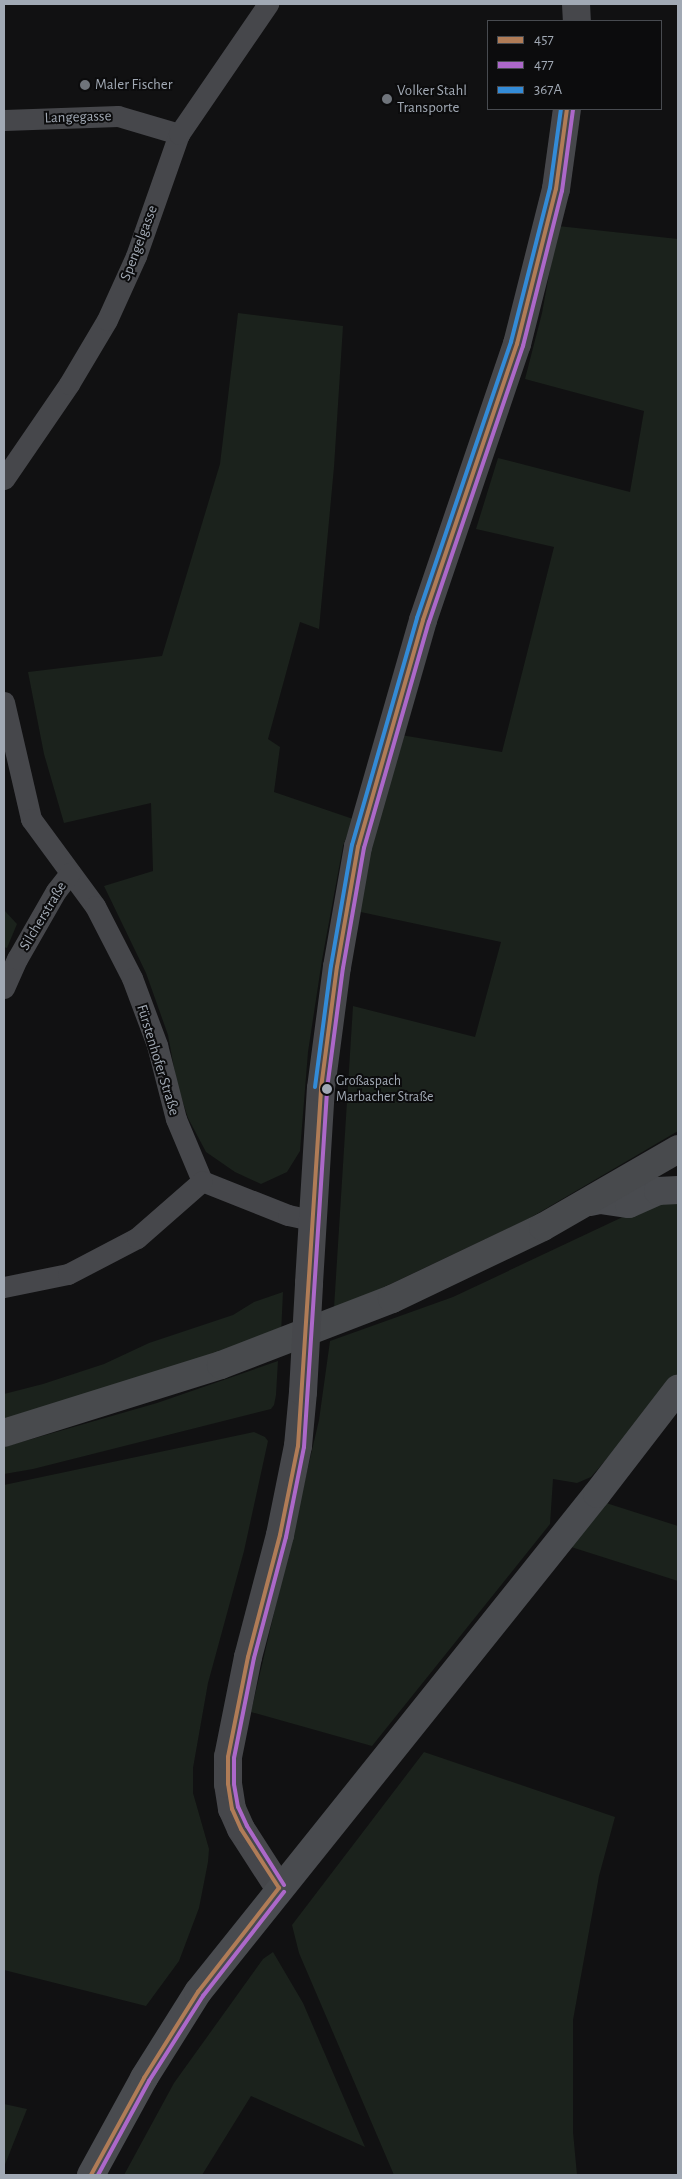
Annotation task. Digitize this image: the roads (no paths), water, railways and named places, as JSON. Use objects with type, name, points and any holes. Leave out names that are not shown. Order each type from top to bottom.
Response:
[{"type":"main road","points":[[4,1433],[213,1368],[383,1302],[493,1252],[590,1202],[678,1150]]},
{"type":"main road","points":[[590,1202],[600,1200],[620,1205],[629,1204],[658,1191],[678,1190]]},
{"type":"main road","points":[[91,2175],[144,2078],[198,1992],[678,1389]]},
{"type":"street","name":"Spengelgasse","points":[[4,479],[69,384],[107,320],[136,256],[179,134],[268,4]]},
{"type":"street","points":[[576,4],[577,20]]},
{"type":"street","points":[[279,1888],[241,1829],[232,1809],[228,1784],[228,1757],[248,1657],[280,1535],[298,1446],[303,1392],[321,1088],[337,967],[358,847],[423,620],[517,344],[556,189],[567,110]]},
{"type":"street","name":"Langegasse","points":[[4,120],[118,116],[179,134]]},
{"type":"street","name":"Fürstenhofer Straße","points":[[4,702],[31,819],[96,906],[132,978],[157,1045],[176,1118],[202,1181]]},
{"type":"street","name":"Silcherstraße","points":[[4,988],[17,959],[56,891],[70,873]]},
{"type":"street","points":[[4,1287],[68,1274],[137,1238],[202,1181],[288,1215],[312,1220]]},
{"type":"place","name":"Maler Fischer","points":[[85,85]]},
{"type":"place","name":"Volker Stahl Transporte","points":[[387,99]]},
{"type":"place","name":"Großaspach Marbacher Straße","points":[[327,1089]]}]
